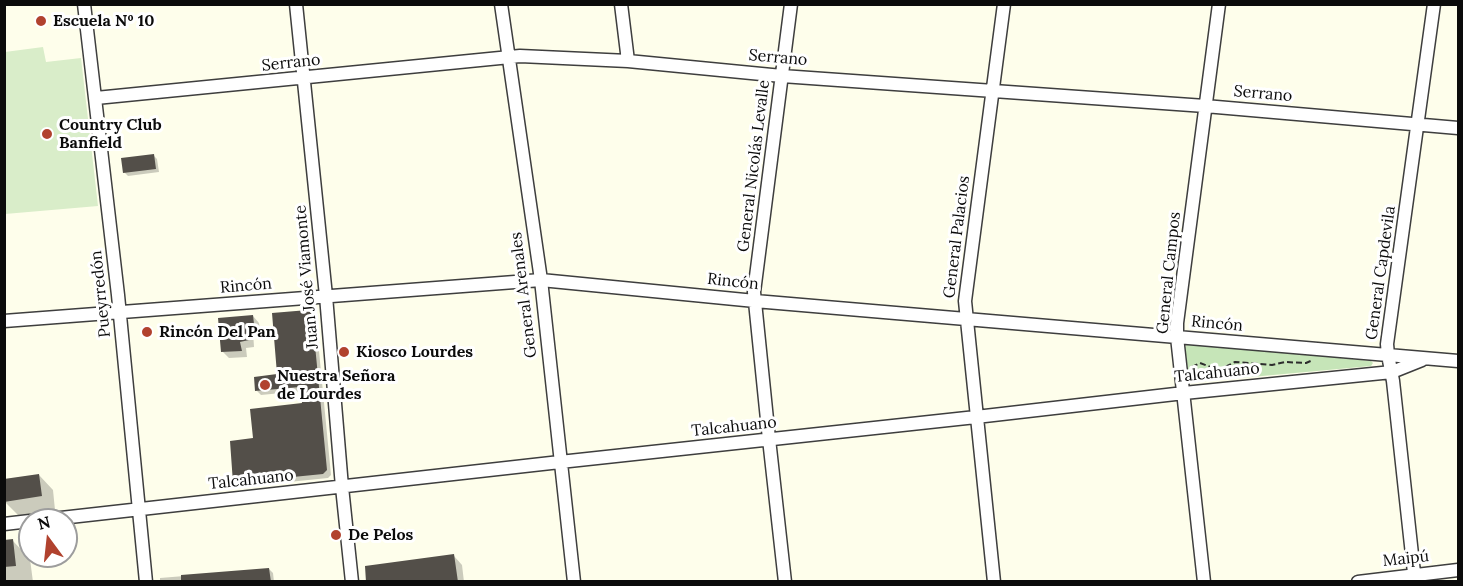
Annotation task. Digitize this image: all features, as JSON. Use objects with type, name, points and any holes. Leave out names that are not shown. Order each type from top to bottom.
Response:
[{"type":"street","name":"Pueyrredón","points":[[84,4],[119,312],[146,582]]},
{"type":"street","name":"Juan José Viamonte","points":[[296,4],[352,582]]},
{"type":"street","name":"General Arenales","points":[[501,4],[541,280],[574,582]]},
{"type":"street","points":[[621,4],[628,61]]},
{"type":"street","name":"General Nicolás Levalle","points":[[785,582],[768,439],[755,286],[791,4]]},
{"type":"street","name":"General Palacios","points":[[994,582],[965,301],[1004,4]]},
{"type":"street","name":"General Campos","points":[[1204,582],[1177,322],[1219,4]]},
{"type":"street","name":"General Capdevila","points":[[1414,578],[1387,344],[1434,4]]},
{"type":"street","name":"Serrano","points":[[96,98],[509,56],[628,61],[782,76],[1205,106],[1458,128]]},
{"type":"street","name":"Rincón","points":[[4,321],[541,280],[755,301],[1458,361]]},
{"type":"street","name":"Talcahuano","points":[[78,516],[1392,372],[1426,358]]},
{"type":"street","name":"Maipú","points":[[1358,582],[1414,578],[1458,570]]},
{"type":"path","points":[[1182,373],[1200,363],[1216,369],[1235,362],[1272,365],[1285,362],[1306,363],[1311,362],[1320,349]]},
{"type":"green space","name":"Country Club Banfield","points":[[43,47],[46,62],[81,58],[98,206],[5,214],[5,52]]},
{"type":"green space","points":[[1189,343],[1373,363],[1371,366],[1197,382],[1189,378],[1185,347]]},
{"type":"building","points":[[154,154],[156,169],[123,173],[121,158]]},
{"type":"building","points":[[308,310],[312,314],[327,470],[323,474],[233,483],[230,441],[253,438],[250,409],[302,403],[300,387],[255,391],[254,377],[277,374],[272,313]]},
{"type":"building","points":[[253,315],[254,324],[247,325],[249,340],[240,342],[242,351],[221,352],[218,318]]},
{"type":"building","points":[[39,474],[42,496],[4,502],[4,479]]},
{"type":"building","points":[[13,539],[16,566],[4,567],[4,540]]},
{"type":"building","points":[[454,554],[458,582],[366,582],[365,566]]},
{"type":"building","points":[[269,568],[271,582],[181,582],[181,575]]},
{"type":"place","name":"Escuela Nº 10","points":[[41,21]]},
{"type":"place","name":"Country Club Banfield","points":[[47,134]]},
{"type":"place","name":"Rincón Del Pan","points":[[147,332]]},
{"type":"place","name":"Kiosco Lourdes","points":[[344,352]]},
{"type":"place","name":"Nuestra Señora de Lourdes","points":[[265,385]]},
{"type":"place","name":"De Pelos","points":[[336,535]]}]
